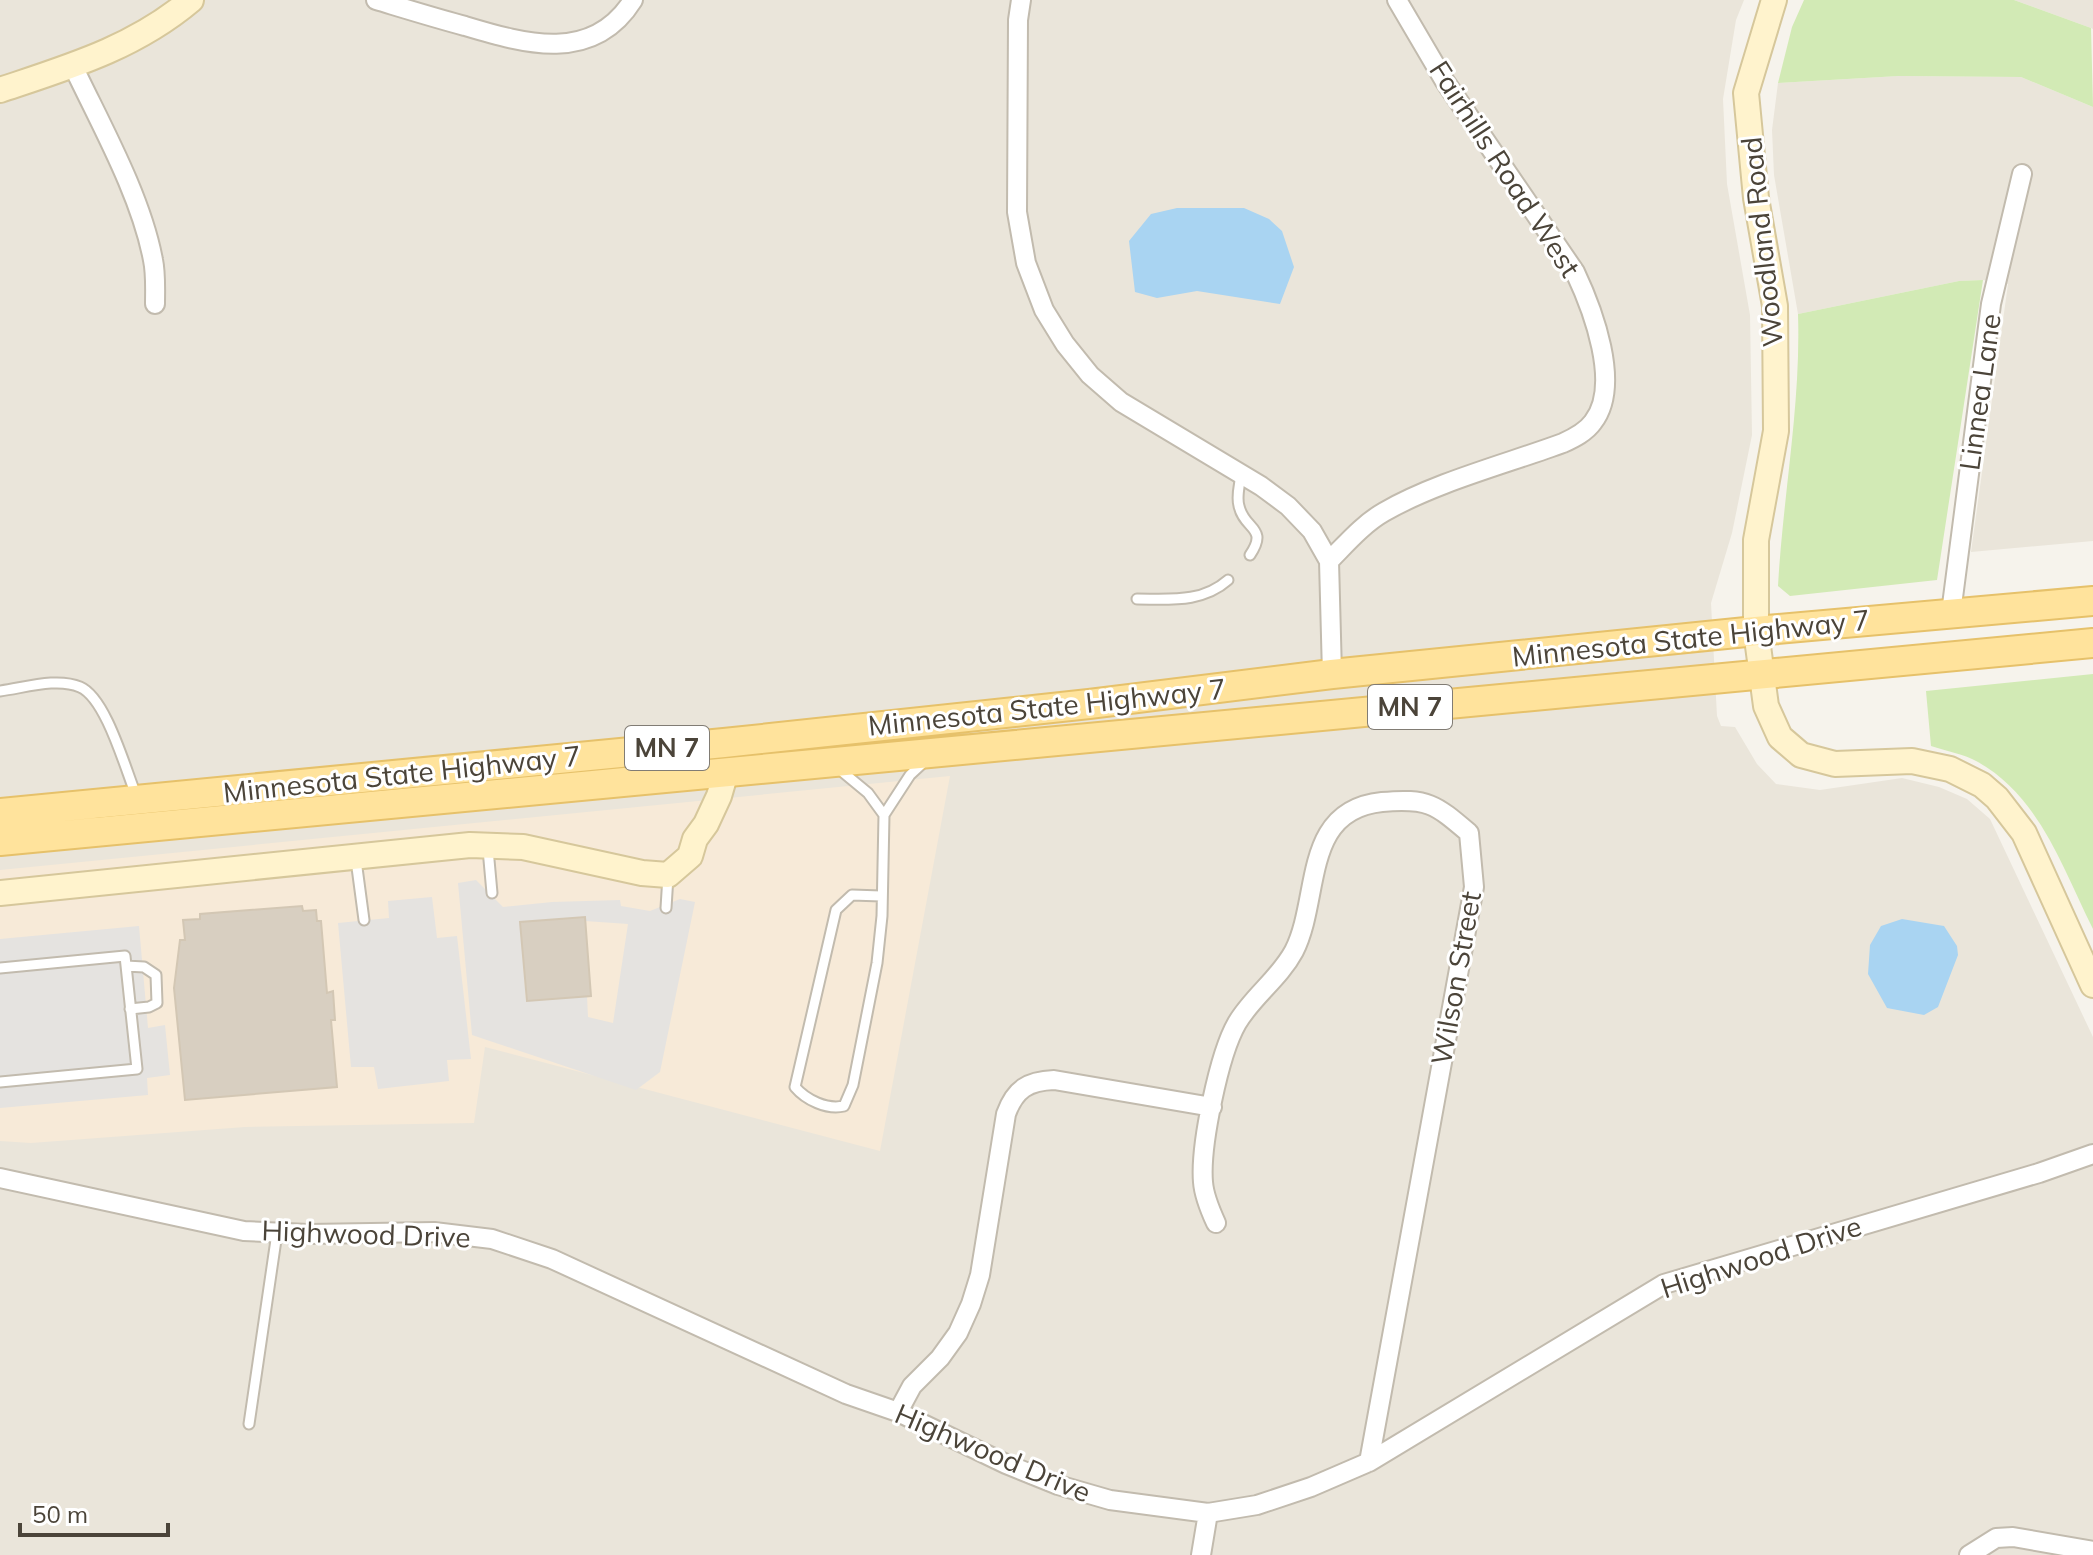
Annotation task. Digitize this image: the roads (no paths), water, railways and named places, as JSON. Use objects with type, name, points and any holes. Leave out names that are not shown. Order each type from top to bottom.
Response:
[{"type":"main road","name":"Minnesota State Highway 7","points":[[0,813],[740,741],[1089,704],[1332,674],[1756,631],[2093,601]]},
{"type":"main road","name":"Minnesota State Highway 7","points":[[0,841],[2093,643]]},
{"type":"street","points":[[0,90],[73,66],[141,37],[191,0]]},
{"type":"street","points":[[376,0],[517,42],[543,45],[571,43],[596,36],[617,22],[633,0]]},
{"type":"street","points":[[1021,0],[1018,20],[1017,212],[1026,263],[1044,310],[1065,344],[1090,375],[1121,402],[1241,474],[1288,506],[1312,531],[1329,561],[1332,674]]},
{"type":"street","name":"Fairhills Road West","points":[[1329,561],[1354,535],[1382,513],[1414,497],[1580,434],[1595,421],[1602,403],[1604,384],[1600,344],[1591,306],[1575,272],[1444,80],[1397,0]]},
{"type":"street","name":"Woodland Road","points":[[1774,0],[1746,93],[1756,198],[1775,306],[1776,431],[1756,540],[1756,631],[1760,675],[1773,726],[1790,748],[1801,755],[1835,764],[1894,760],[1933,764],[1982,785],[1997,798],[2024,833],[2093,985]]},
{"type":"street","points":[[73,66],[123,172],[143,227],[153,261],[155,304]]},
{"type":"street","name":"Linnea Lane","points":[[1951,613],[1991,304],[2022,174]]},
{"type":"street","points":[[0,893],[470,845],[523,847],[642,873],[668,875],[690,856],[695,839],[719,796],[726,772]]},
{"type":"street","name":"Wilson Street","points":[[1216,1223],[1207,1203],[1203,1182],[1212,1107],[1225,1046],[1239,1020],[1278,975],[1294,950],[1305,923],[1316,865],[1326,837],[1337,821],[1366,804],[1413,800],[1441,809],[1469,833],[1474,887],[1369,1462]]},
{"type":"street","points":[[898,1412],[912,1386],[940,1358],[958,1333],[971,1304],[980,1275],[1006,1114],[1012,1098],[1022,1086],[1054,1080],[1212,1107]]},
{"type":"street","name":"Highwood Drive","points":[[0,1178],[244,1231],[434,1232],[492,1239],[552,1259],[846,1394],[898,1412],[1006,1464],[1058,1485],[1110,1500],[1208,1513],[1257,1505],[1311,1487],[1369,1462],[1664,1284],[2039,1173],[2093,1154]]},
{"type":"street","points":[[1201,1555],[1208,1513]]},
{"type":"street","points":[[1969,1555],[1996,1538],[2013,1537],[2093,1551]]},
{"type":"lane","points":[[1241,474],[1239,507],[1257,534],[1258,541],[1250,555]]},
{"type":"lane","points":[[1137,599],[1203,596],[1228,580]]},
{"type":"lane","points":[[0,691],[55,683],[79,687],[95,698],[137,799]]},
{"type":"lane","points":[[881,896],[852,895],[836,910],[795,1087],[821,1104],[837,1108],[844,1106],[853,1085],[877,963],[882,916],[884,815],[910,775],[936,752]]},
{"type":"lane","points":[[831,762],[868,793],[884,815]]},
{"type":"lane","points":[[488,846],[492,893]]},
{"type":"lane","points":[[355,857],[364,920]]},
{"type":"lane","points":[[666,908],[668,875]]},
{"type":"lane","points":[[0,968],[125,956],[137,1069],[0,1082]]},
{"type":"lane","points":[[126,966],[152,969],[156,975],[157,1003],[130,1009]]},
{"type":"lane","points":[[249,1424],[277,1233]]},
{"type":"water","points":[[1177,208],[1244,208],[1269,219],[1282,231],[1294,267],[1280,304],[1197,291],[1157,298],[1135,292],[1129,241],[1151,214]]},
{"type":"water","points":[[1902,919],[1944,926],[1957,946],[1958,955],[1938,1007],[1924,1015],[1887,1008],[1868,974],[1870,945],[1881,926]]}]
